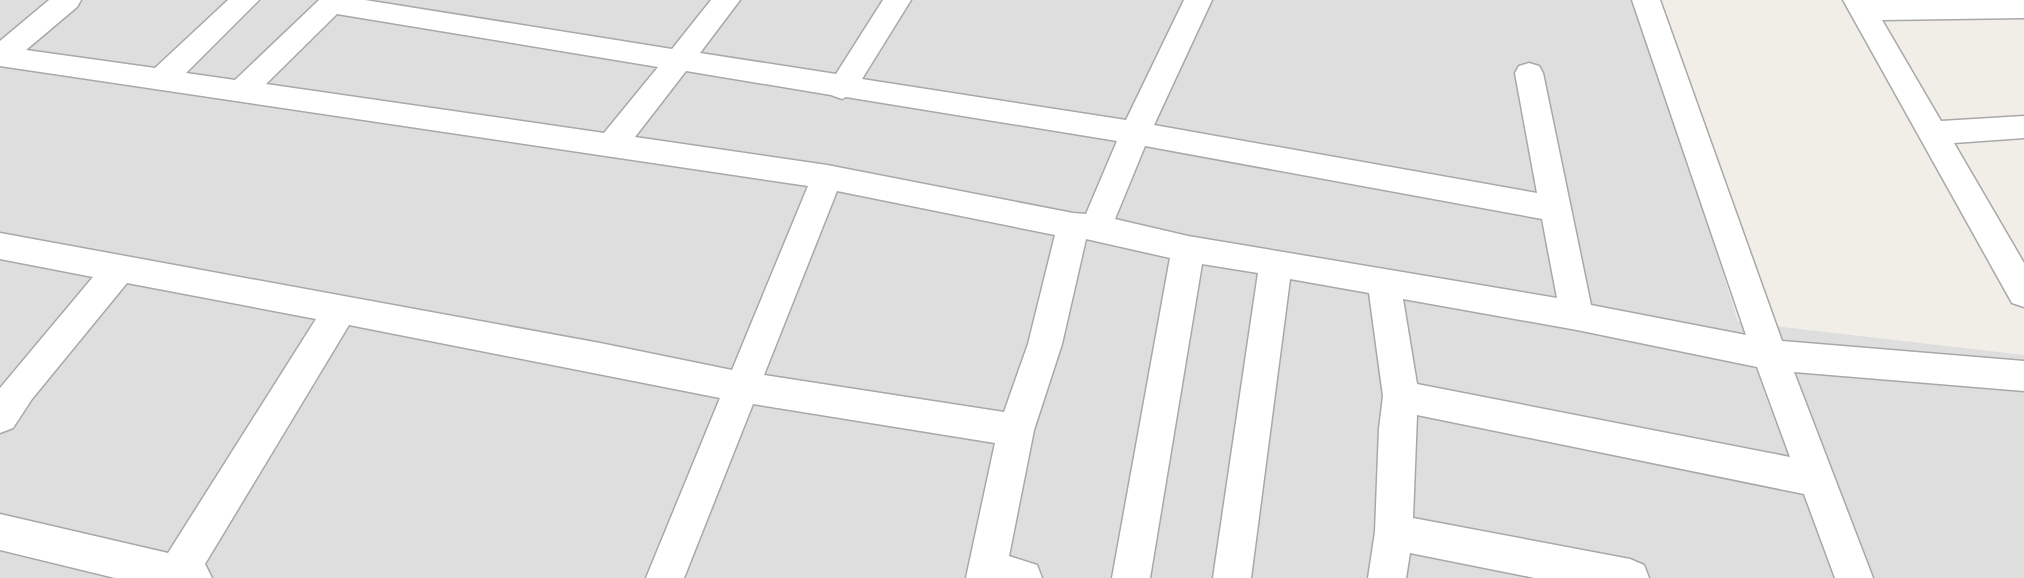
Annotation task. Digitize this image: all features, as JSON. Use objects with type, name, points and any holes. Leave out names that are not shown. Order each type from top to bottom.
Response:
[{"type":"street","points":[[0,56],[67,0]]},
{"type":"street","points":[[162,79],[245,0]]},
{"type":"street","points":[[612,145],[726,0]]},
{"type":"street","points":[[842,88],[897,0]]},
{"type":"street","points":[[998,575],[1016,430],[1085,227],[1135,133],[1198,0]]},
{"type":"street","points":[[1646,0],[1770,354],[1854,578]]},
{"type":"street","points":[[241,92],[331,4],[842,88],[1135,133],[1557,209]]},
{"type":"street","points":[[1860,5],[2024,9]]},
{"type":"street","points":[[1860,5],[2024,293]]},
{"type":"street","points":[[0,56],[827,177],[1188,249],[1577,316],[1770,354],[2024,376]]},
{"type":"street","points":[[1529,73],[1577,316]]},
{"type":"street","points":[[1933,133],[2024,127]]},
{"type":"street","points":[[665,578],[827,177]]},
{"type":"street","points":[[0,246],[600,358],[742,387],[1016,430]]},
{"type":"street","points":[[1131,578],[1188,249]]},
{"type":"street","points":[[1232,578],[1276,263]]},
{"type":"street","points":[[0,417],[10,386],[120,268]]},
{"type":"street","points":[[1384,282],[1401,396],[1397,429],[1394,532],[1387,578]]},
{"type":"street","points":[[0,532],[182,577],[340,310]]},
{"type":"street","points":[[1401,396],[1818,480]]},
{"type":"street","points":[[1394,532],[1538,568],[1630,578]]},
{"type":"shaded area","points":[[0,0],[1638,0],[1738,322],[2024,355],[2024,578],[0,578]]}]
